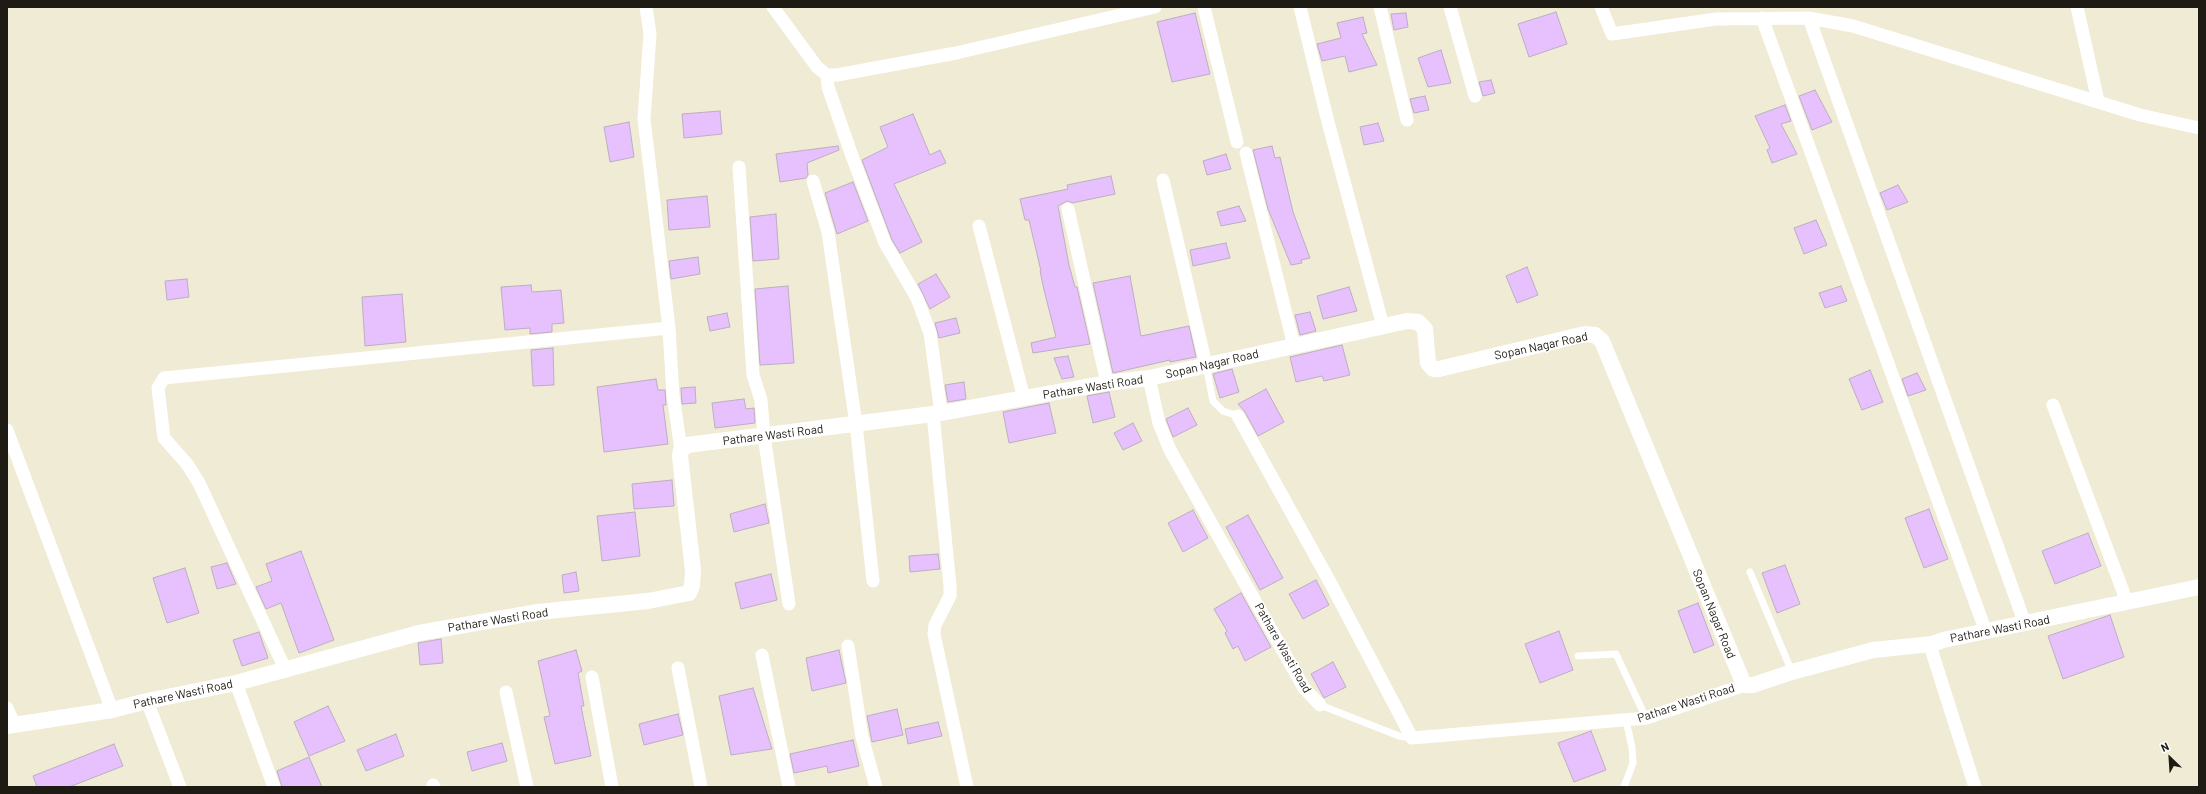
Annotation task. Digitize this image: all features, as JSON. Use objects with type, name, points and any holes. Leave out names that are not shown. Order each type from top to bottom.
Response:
[{"type":"street","points":[[646,7],[650,34],[644,119],[669,328],[673,395],[681,450]]},
{"type":"street","points":[[773,7],[817,67],[827,75],[837,76],[956,53],[1155,7]]},
{"type":"street","points":[[1204,7],[1237,142]]},
{"type":"street","points":[[1300,7],[1328,122],[1383,326]]},
{"type":"street","points":[[1380,7],[1407,120]]},
{"type":"street","points":[[1450,7],[1475,96]]},
{"type":"street","points":[[1602,7],[1612,34],[1714,13],[1762,18],[1809,18],[1854,26],[2140,115],[2199,128]]},
{"type":"street","points":[[2077,7],[2098,101]]},
{"type":"street","points":[[1762,18],[1986,632]]},
{"type":"street","points":[[1809,18],[2025,624]]},
{"type":"street","points":[[827,75],[828,87],[885,243],[917,298],[930,333],[950,586],[950,596],[935,625],[934,634],[967,787]]},
{"type":"street","points":[[1246,153],[1294,346]]},
{"type":"street","points":[[740,167],[753,375],[761,400],[764,436],[789,604]]},
{"type":"street","points":[[1162,180],[1206,365]]},
{"type":"street","points":[[813,181],[828,232],[856,424],[873,581]]},
{"type":"street","points":[[1068,209],[1107,383]]},
{"type":"street","points":[[979,226],[1024,398]]},
{"type":"street","name":"Sopan Nagar Road","points":[[1149,378],[1407,321],[1418,322],[1425,330],[1428,363],[1433,369],[1439,369],[1585,334],[1595,335],[1602,341],[1739,673],[1746,684]]},
{"type":"street","points":[[286,670],[198,483],[187,464],[164,438],[158,388],[164,378],[669,328]]},
{"type":"street","name":"Pathare Wasti Road","points":[[10,725],[112,710],[147,701],[236,683],[420,633],[538,612],[648,601],[689,593],[692,586],[693,570],[681,450],[687,445],[937,413],[1107,383],[1149,378],[1159,423],[1170,450],[1304,688],[1320,705]]},
{"type":"street","points":[[2052,405],[2127,602]]},
{"type":"street","points":[[1238,416],[1331,584],[1412,738]]},
{"type":"street","points":[[7,430],[112,710]]},
{"type":"street","name":"Pathare Wasti Road","points":[[1412,738],[1626,721],[1646,718],[1746,684],[1753,685],[1792,672],[1873,650],[1932,644],[1943,640],[2199,587]]},
{"type":"street","points":[[1932,644],[1932,652],[1975,787]]},
{"type":"street","points":[[848,646],[862,737],[876,787]]},
{"type":"street","points":[[762,656],[789,787]]},
{"type":"street","points":[[678,668],[701,787]]},
{"type":"street","points":[[592,677],[612,787]]},
{"type":"street","points":[[236,683],[274,787]]},
{"type":"street","points":[[506,692],[527,787]]},
{"type":"street","points":[[147,701],[180,787]]},
{"type":"street","points":[[7,708],[10,725]]},
{"type":"lane","points":[[1206,365],[1213,401],[1223,411],[1238,416]]},
{"type":"lane","points":[[1750,572],[1792,672]]},
{"type":"lane","points":[[1578,656],[1616,654],[1646,718]]},
{"type":"lane","name":"Pathare Wasti Road","points":[[1320,705],[1399,736],[1412,738]]},
{"type":"lane","points":[[1624,787],[1633,763],[1632,747],[1626,721]]},
{"type":"building","points":[[1556,12],[1567,44],[1529,57],[1518,24]]},
{"type":"building","points":[[1195,13],[1210,74],[1172,82],[1157,22]]},
{"type":"building","points":[[1406,13],[1408,27],[1394,30],[1391,14]]},
{"type":"building","points":[[1363,17],[1367,33],[1362,34],[1377,65],[1349,72],[1345,56],[1322,61],[1317,44],[1341,38],[1337,23]]},
{"type":"building","points":[[1441,50],[1451,83],[1428,87],[1418,58]]},
{"type":"building","points":[[1491,80],[1495,93],[1483,96],[1479,82]]},
{"type":"building","points":[[1815,90],[1832,122],[1812,130],[1799,96]]},
{"type":"building","points":[[1425,96],[1429,110],[1414,113],[1410,99]]},
{"type":"building","points":[[1785,105],[1791,121],[1781,124],[1797,154],[1772,163],[1767,150],[1770,148],[1755,116]]},
{"type":"building","points":[[720,111],[722,134],[684,138],[682,114]]},
{"type":"building","points":[[913,114],[930,155],[940,150],[946,163],[894,184],[922,242],[900,253],[892,240],[862,160],[888,147],[880,127]]},
{"type":"building","points":[[629,122],[634,157],[610,162],[604,127]]},
{"type":"building","points":[[1378,123],[1384,141],[1364,145],[1360,127]]},
{"type":"building","points":[[838,146],[839,150],[807,163],[808,175],[806,178],[780,182],[776,154]]},
{"type":"building","points":[[1272,146],[1275,158],[1280,157],[1293,212],[1310,258],[1301,260],[1302,263],[1291,265],[1268,209],[1253,150]]},
{"type":"building","points":[[1226,154],[1231,169],[1207,175],[1203,161]]},
{"type":"building","points":[[1111,176],[1115,194],[1072,203],[1067,201],[1058,206],[1069,265],[1075,287],[1077,287],[1090,344],[1033,353],[1031,343],[1056,337],[1029,220],[1025,220],[1020,199],[1068,189],[1067,185]]},
{"type":"building","points":[[853,182],[868,221],[837,234],[825,193]]},
{"type":"building","points":[[1898,185],[1908,202],[1887,210],[1880,193]]},
{"type":"building","points":[[707,196],[710,227],[669,230],[667,200]]},
{"type":"building","points":[[1239,206],[1246,221],[1221,226],[1217,212]]},
{"type":"building","points":[[776,214],[779,259],[753,261],[750,217]]},
{"type":"building","points":[[1816,220],[1827,245],[1804,254],[1794,228]]},
{"type":"building","points":[[1226,243],[1230,258],[1193,266],[1190,250]]},
{"type":"building","points":[[698,257],[700,274],[671,279],[669,261]]},
{"type":"building","points":[[1527,267],[1538,295],[1517,303],[1506,276]]},
{"type":"building","points":[[936,274],[950,297],[930,309],[918,284]]},
{"type":"building","points":[[1130,276],[1141,336],[1189,326],[1196,357],[1170,362],[1170,360],[1113,373],[1093,283]]},
{"type":"building","points":[[187,279],[189,297],[167,300],[165,281]]},
{"type":"building","points":[[531,285],[532,292],[561,290],[564,323],[552,324],[552,332],[530,334],[530,328],[505,330],[501,287]]},
{"type":"building","points":[[788,286],[794,363],[760,365],[755,289]]},
{"type":"building","points":[[1841,286],[1847,301],[1825,308],[1819,293]]},
{"type":"building","points":[[1349,287],[1357,311],[1323,319],[1317,296]]},
{"type":"building","points":[[402,294],[406,342],[365,346],[362,297]]},
{"type":"building","points":[[1310,312],[1316,331],[1300,335],[1295,315]]},
{"type":"building","points":[[727,313],[730,327],[710,331],[707,317]]},
{"type":"building","points":[[956,318],[960,333],[939,338],[935,323]]},
{"type":"building","points":[[1342,345],[1350,375],[1324,381],[1322,376],[1296,382],[1290,357]]},
{"type":"building","points":[[553,348],[554,385],[533,386],[531,350]]},
{"type":"building","points":[[1068,356],[1074,377],[1062,379],[1054,358]]},
{"type":"building","points":[[1232,369],[1239,392],[1220,398],[1213,374]]},
{"type":"building","points":[[1870,370],[1883,402],[1862,410],[1849,379]]},
{"type":"building","points":[[1917,373],[1926,390],[1908,396],[1902,379]]},
{"type":"building","points":[[656,379],[658,390],[665,390],[666,405],[663,405],[668,444],[604,452],[597,387]]},
{"type":"building","points":[[964,382],[966,399],[948,402],[945,385]]},
{"type":"building","points":[[695,387],[696,403],[682,404],[681,388]]},
{"type":"building","points":[[1266,389],[1284,422],[1258,436],[1245,412],[1238,404]]},
{"type":"building","points":[[1109,392],[1115,417],[1093,423],[1087,396]]},
{"type":"building","points":[[744,399],[746,409],[754,408],[755,423],[715,428],[712,403]]},
{"type":"building","points":[[1049,403],[1056,433],[1009,443],[1003,412]]},
{"type":"building","points":[[1188,408],[1197,425],[1173,437],[1166,419]]},
{"type":"building","points":[[1133,423],[1142,441],[1123,450],[1114,433]]},
{"type":"building","points":[[672,480],[674,506],[634,509],[632,484]]},
{"type":"building","points":[[765,504],[769,523],[734,532],[730,514]]},
{"type":"building","points":[[1929,509],[1948,559],[1924,568],[1905,518]]},
{"type":"building","points":[[1193,510],[1208,538],[1183,552],[1168,523]]},
{"type":"building","points":[[635,512],[640,556],[602,561],[597,516]]},
{"type":"building","points":[[1248,515],[1283,578],[1260,590],[1226,527]]},
{"type":"building","points":[[2088,533],[2101,566],[2055,584],[2042,551]]},
{"type":"building","points":[[301,551],[334,640],[299,653],[281,603],[266,609],[256,587],[272,581],[266,564]]},
{"type":"building","points":[[938,554],[940,569],[910,572],[909,556]]},
{"type":"building","points":[[227,563],[236,584],[217,589],[211,567]]},
{"type":"building","points":[[1785,565],[1800,604],[1777,613],[1762,573]]},
{"type":"building","points":[[185,568],[199,613],[167,623],[153,578]]},
{"type":"building","points":[[576,572],[579,591],[564,593],[562,575]]},
{"type":"building","points":[[771,574],[777,600],[741,609],[735,583]]},
{"type":"building","points":[[1316,580],[1329,605],[1303,619],[1289,594]]},
{"type":"building","points":[[1241,593],[1271,647],[1245,661],[1238,646],[1233,649],[1225,633],[1227,631],[1214,609]]},
{"type":"building","points":[[1698,603],[1714,645],[1694,653],[1678,611]]},
{"type":"building","points":[[2110,615],[2124,657],[2063,679],[2048,636]]},
{"type":"building","points":[[1559,631],[1573,670],[1540,683],[1525,644]]},
{"type":"building","points":[[259,632],[268,658],[242,666],[233,640]]},
{"type":"building","points":[[441,639],[443,663],[420,665],[418,643]]},
{"type":"building","points":[[576,650],[582,671],[578,673],[584,706],[581,706],[591,756],[555,764],[544,717],[550,716],[538,661]]},
{"type":"building","points":[[839,650],[846,683],[812,691],[806,658]]},
{"type":"building","points":[[1333,662],[1346,687],[1324,698],[1311,674]]},
{"type":"building","points":[[753,688],[772,749],[731,755],[719,696]]},
{"type":"building","points":[[328,706],[345,741],[309,756],[294,722]]},
{"type":"building","points":[[897,709],[903,735],[872,742],[867,716]]},
{"type":"building","points":[[678,714],[683,735],[644,745],[639,724]]},
{"type":"building","points":[[938,722],[942,736],[908,744],[905,729]]},
{"type":"building","points":[[1591,731],[1606,770],[1574,782],[1558,743]]},
{"type":"building","points":[[396,734],[404,756],[366,771],[357,750]]},
{"type":"building","points":[[853,740],[859,766],[828,773],[827,766],[794,773],[790,754]]},
{"type":"building","points":[[502,743],[507,761],[472,771],[467,752]]},
{"type":"building","points":[[114,744],[123,766],[69,787],[37,787],[33,776]]},
{"type":"building","points":[[309,757],[322,787],[282,787],[277,771]]}]
